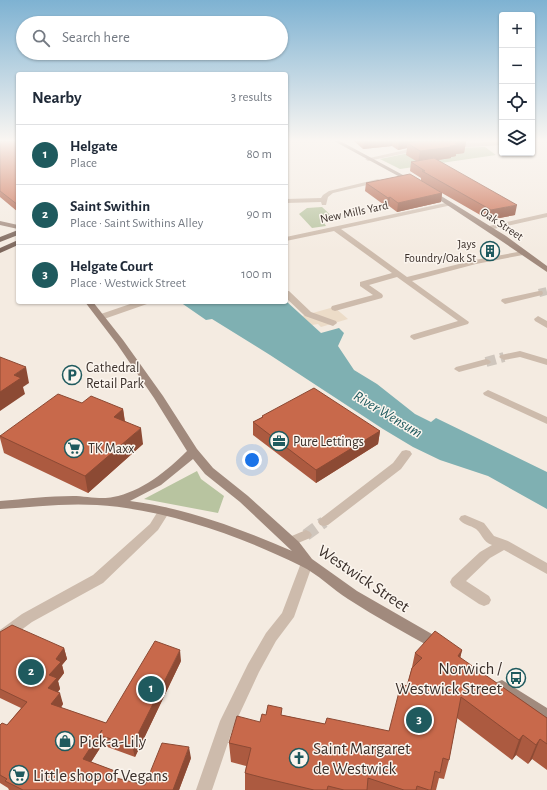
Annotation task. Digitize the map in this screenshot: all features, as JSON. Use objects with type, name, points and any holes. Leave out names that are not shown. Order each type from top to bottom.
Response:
[{"type":"main road","points":[[0,240],[16,233]]},
{"type":"main road","points":[[0,251],[16,244]]},
{"type":"street","points":[[288,201],[324,202],[324,196],[341,188],[393,178]]},
{"type":"street","points":[[407,178],[417,184]]},
{"type":"street","points":[[331,184],[341,188]]},
{"type":"street","name":"Oak Street","points":[[424,188],[489,228],[547,270]]},
{"type":"street","name":"New Mills Yard","points":[[288,239],[450,204]]},
{"type":"street","points":[[489,228],[547,216]]},
{"type":"street","points":[[0,223],[16,227]]},
{"type":"street","points":[[334,228],[465,322],[414,337]]},
{"type":"street","points":[[406,280],[475,262],[523,253]]},
{"type":"street","points":[[335,308],[379,296],[363,284],[398,274]]},
{"type":"street","points":[[505,300],[539,293]]},
{"type":"street","points":[[288,295],[308,314],[333,323]]},
{"type":"street","name":"Westwick Street","points":[[91,304],[101,316],[159,398],[193,452],[209,471],[244,499],[295,545],[307,563],[352,595],[405,627],[426,636],[451,653]]},
{"type":"street","points":[[101,316],[138,304]]},
{"type":"street","points":[[538,319],[547,325]]},
{"type":"street","points":[[504,357],[520,354],[531,356],[547,362]]},
{"type":"street","points":[[459,369],[486,362]]},
{"type":"street","points":[[488,393],[547,421]]},
{"type":"street","points":[[109,502],[130,497],[165,477],[181,465],[193,452]]},
{"type":"street","points":[[324,522],[397,466],[406,454]]},
{"type":"street","points":[[0,505],[49,500],[109,502],[164,511],[221,527],[258,541],[307,563],[293,604],[287,616],[271,637],[253,669],[226,726],[204,790]]},
{"type":"street","points":[[0,638],[27,618],[98,579],[154,527],[164,511]]},
{"type":"street","points":[[465,518],[480,526],[490,540],[504,544],[547,569]]},
{"type":"street","points":[[291,542],[306,534]]},
{"type":"street","points":[[484,600],[457,582],[485,555],[504,544]]},
{"type":"street","points":[[490,679],[547,717]]},
{"type":"green space","points":[[322,207],[335,219],[323,221],[326,226],[312,228],[299,214],[307,208]]},
{"type":"green space","points":[[197,471],[201,479],[224,496],[218,513],[144,499]]},
{"type":"shaded area","points":[[334,307],[348,319],[321,327],[318,324],[312,325],[302,316]]},
{"type":"water","name":"River Wensum","points":[[288,303],[321,333],[339,328],[344,333],[338,346],[354,370],[377,384],[415,414],[431,422],[436,418],[547,472],[547,509],[488,476],[440,460],[413,447],[212,319],[206,320],[183,304]]},
{"type":"building","points":[[0,178],[16,178],[16,203],[0,191]]},
{"type":"building","points":[[391,178],[417,178],[442,193],[398,203],[366,183]]},
{"type":"building","points":[[434,178],[469,178],[517,205],[491,210]]},
{"type":"building","points":[[0,357],[26,367],[14,375],[21,378],[0,392]]},
{"type":"building","points":[[314,388],[380,431],[316,470],[253,422]]},
{"type":"building","name":"TK Maxx","points":[[58,394],[82,403],[91,396],[123,409],[114,417],[141,428],[85,476],[0,436]]},
{"type":"building","points":[[12,625],[64,648],[56,659],[61,662],[49,675],[57,678],[48,688],[60,693],[51,704],[106,723],[155,641],[180,650],[132,746],[99,735],[102,730],[83,759],[115,771],[112,777],[145,785],[162,743],[189,747],[173,790],[23,790],[5,781],[7,779],[0,775],[0,725],[2,723],[7,725],[27,702],[0,689],[0,632]]},
{"type":"building","points":[[435,631],[462,650],[458,656],[547,718],[547,744],[540,739],[536,745],[523,735],[519,740],[461,697],[449,760],[443,758],[440,773],[435,771],[431,790],[417,786],[416,790],[404,790],[368,778],[367,790],[344,790],[328,786],[327,790],[314,790],[245,773],[251,748],[229,743],[237,716],[260,722],[262,714],[266,715],[268,705],[282,708],[281,715],[325,724],[327,718],[389,731],[401,684],[407,686],[412,668],[422,658],[415,653]]},
{"type":"tunnel","points":[[539,293],[547,291]]},
{"type":"tunnel","points":[[486,362],[504,357]]},
{"type":"tunnel","points":[[306,535],[324,522]]},
{"type":"place","name":"Jays Foundry/Oak St","points":[[490,251]]},
{"type":"place","name":"Cathedral Retail Park","points":[[72,375]]},
{"type":"place","name":"Pure Lettings","points":[[279,441]]},
{"type":"place","name":"TK Maxx","points":[[74,448]]},
{"type":"place","name":"Saint Swithin","points":[[31,672]]},
{"type":"place","name":"Norwich / Westwick Street","points":[[516,678]]},
{"type":"place","name":"Helgate","points":[[151,689]]},
{"type":"place","name":"Helgate Court","points":[[419,720]]},
{"type":"place","name":"Pick-a-Lily","points":[[65,741]]},
{"type":"place","name":"Saint Margaret de Westwick","points":[[299,758]]},
{"type":"place","name":"Little shop of Vegans","points":[[19,775]]}]
